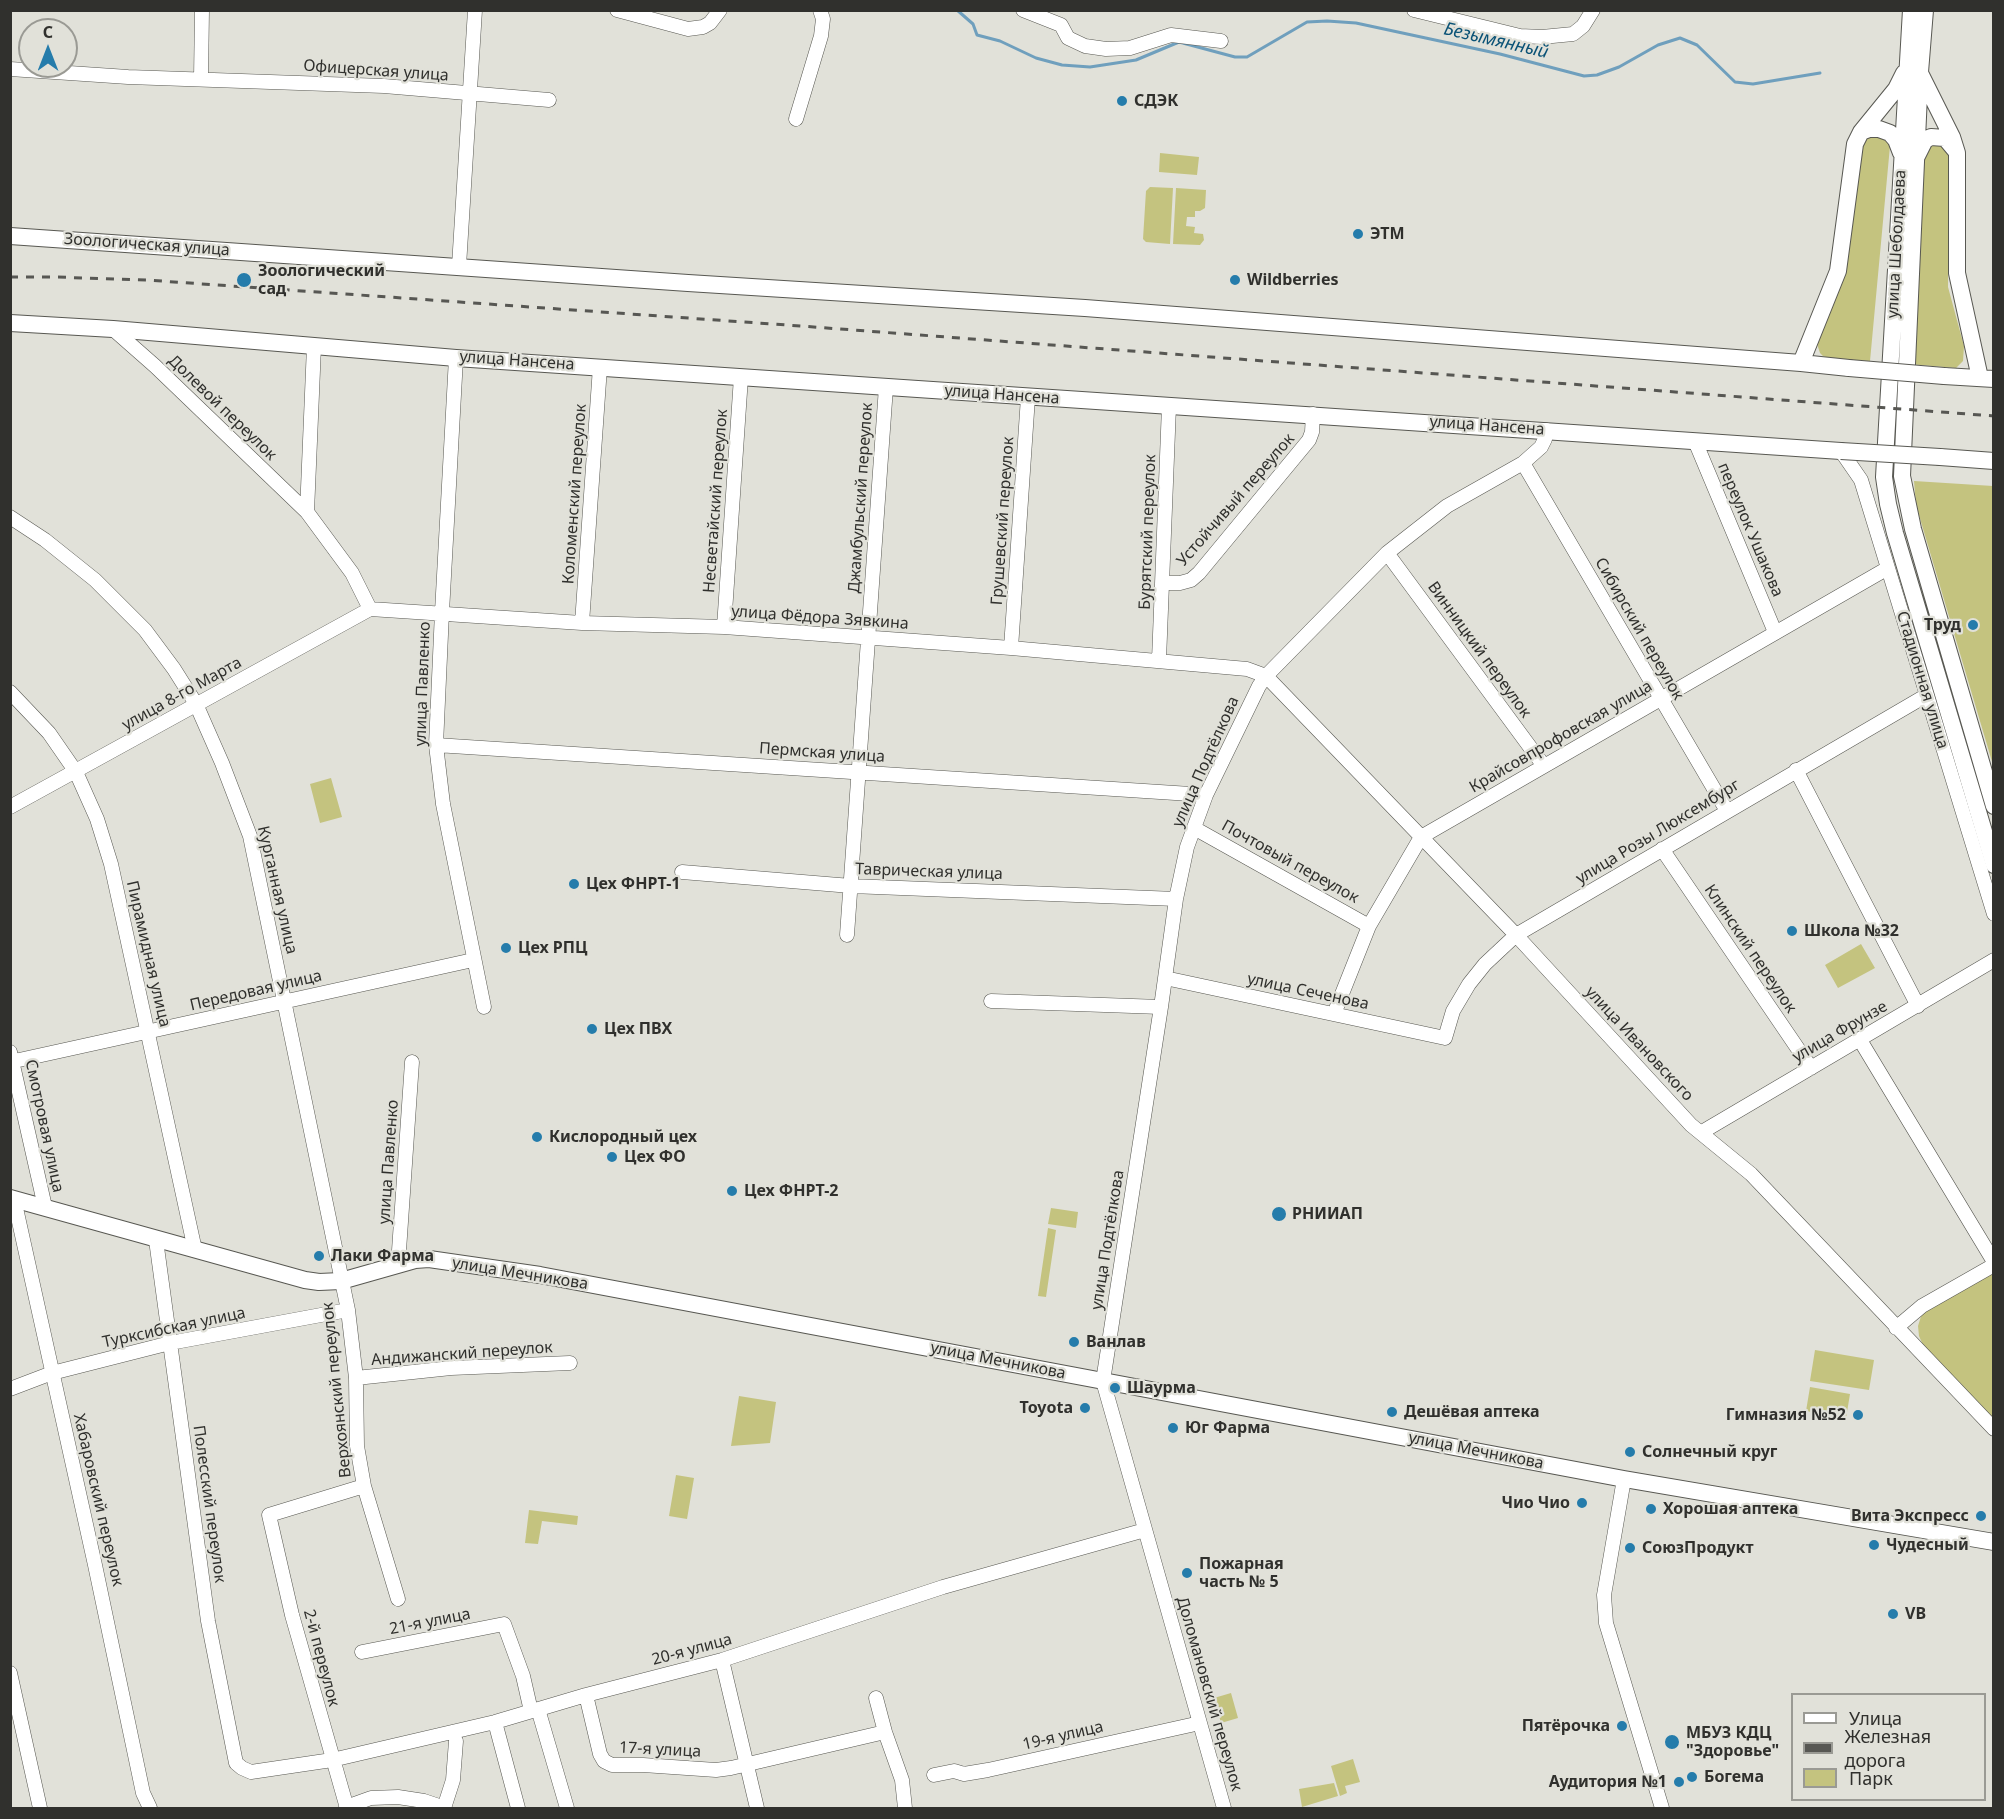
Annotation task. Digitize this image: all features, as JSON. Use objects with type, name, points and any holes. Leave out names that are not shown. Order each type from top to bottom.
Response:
[{"type":"main road","name":"улица Шеболдаева","points":[[1902,477],[1913,71],[1911,10]]},
{"type":"main road","name":"улица Шеболдаева","points":[[1913,71],[1925,10]]},
{"type":"main road","points":[[1913,71],[1952,137],[1957,153],[1957,273],[1987,379],[1801,363],[1838,271],[1855,144],[1861,132],[1913,71]]},
{"type":"main road","points":[[1861,132],[1879,129],[1890,133],[1909,157],[1925,140],[1937,136],[1951,143],[1957,153]]},
{"type":"main road","name":"улица Шеболдаева","points":[[1884,477],[1909,157]]},
{"type":"main road","name":"Зоологическая улица","points":[[10,236],[1085,308],[1801,363]]},
{"type":"main road","name":"улица Нансена","points":[[10,323],[113,329],[456,358],[1994,461]]},
{"type":"main road","name":"Стадионная улица","points":[[1884,477],[1895,533],[1994,865]]},
{"type":"main road","name":"Стадионная улица","points":[[1902,477],[1913,529],[1994,806]]},
{"type":"main road","name":"улица Мечникова","points":[[12,1198],[305,1280],[341,1281],[429,1259],[540,1275],[1624,1479],[1994,1542]]},
{"type":"street","points":[[201,79],[202,10]]},
{"type":"street","points":[[459,266],[475,10]]},
{"type":"street","points":[[616,10],[688,29],[703,27],[711,23],[720,10]]},
{"type":"street","points":[[796,119],[821,36],[823,19],[820,10]]},
{"type":"street","points":[[1023,10],[1061,26],[1068,38],[1085,46],[1096,48],[1130,48],[1171,35],[1221,41]]},
{"type":"street","points":[[1414,10],[1520,36],[1542,37],[1573,34],[1583,26],[1593,10]]},
{"type":"street","name":"Офицерская улица","points":[[10,69],[128,77],[384,87],[549,100]]},
{"type":"street","name":"Долевой переулок","points":[[113,329],[155,366],[307,512],[352,573],[370,609]]},
{"type":"street","points":[[307,512],[314,346]]},
{"type":"street","name":"улица Павленко","points":[[456,358],[436,744],[443,804],[484,1007]]},
{"type":"street","name":"Коломенский переулок","points":[[582,623],[600,367]]},
{"type":"street","name":"Несветайский переулок","points":[[724,627],[741,377]]},
{"type":"street","name":"Джамбульский переулок","points":[[847,935],[886,387]]},
{"type":"street","name":"Грушевский переулок","points":[[1011,648],[1028,397]]},
{"type":"street","name":"Бурятский переулок","points":[[1159,660],[1169,406]]},
{"type":"street","name":"Устойчивый переулок","points":[[1162,584],[1191,580],[1199,573],[1309,440],[1313,414]]},
{"type":"street","name":"улица Подтёлкова","points":[[1103,1381],[1176,899],[1187,847],[1206,795],[1266,676],[1387,553],[1447,506],[1523,463],[1541,447],[1546,430]]},
{"type":"street","name":"переулок Ушакова","points":[[1695,441],[1775,632]]},
{"type":"street","name":"Стадионная улица","points":[[1841,451],[1861,480],[1994,914]]},
{"type":"street","name":"Сибирский переулок","points":[[1523,463],[1727,811]]},
{"type":"street","name":"Курганная улица","points":[[10,517],[45,540],[104,588],[145,630],[196,704],[222,763],[250,836],[341,1281]]},
{"type":"street","name":"Винницкий переулок","points":[[1387,553],[1544,766]]},
{"type":"street","name":"Крайсовпрофовская улица","points":[[1334,1014],[1369,926],[1421,837],[1888,568]]},
{"type":"street","name":"улица Фёдора Зявкина","points":[[370,609],[582,623],[724,627],[1011,648],[1247,669],[1266,676]]},
{"type":"street","name":"улица 8-го Марта","points":[[10,807],[370,609]]},
{"type":"street","name":"улица Ивановского","points":[[1266,676],[1516,935],[1691,1125],[1751,1174],[1994,1429]]},
{"type":"street","name":"Пирамидная улица","points":[[10,692],[42,724],[76,772],[98,819],[111,864],[195,1250]]},
{"type":"street","name":"улица Розы Люксембург","points":[[1445,1038],[1453,1011],[1469,984],[1485,964],[1516,935],[1927,695]]},
{"type":"street","name":"Пермская улица","points":[[436,744],[1206,795]]},
{"type":"street","points":[[1796,770],[1918,1006]]},
{"type":"street","name":"Почтовый переулок","points":[[1194,828],[1369,926]]},
{"type":"street","name":"Клинский переулок","points":[[1662,849],[1811,1068]]},
{"type":"street","name":"Таврическая улица","points":[[682,872],[850,886],[1176,899]]},
{"type":"street","name":"Передовая улица","points":[[11,1058],[148,1032],[473,960]]},
{"type":"street","name":"улица Фрунзе","points":[[1702,1132],[1994,960]]},
{"type":"street","name":"улица Сеченова","points":[[1165,978],[1445,1038]]},
{"type":"street","points":[[991,1001],[1161,1007]]},
{"type":"street","points":[[1860,1040],[1994,1264],[1922,1306],[1896,1328]]},
{"type":"street","name":"Смотровая улица","points":[[11,1058],[45,1207]]},
{"type":"street","name":"улица Павленко","points":[[398,1265],[412,1062]]},
{"type":"street","name":"Хабаровский переулок","points":[[12,1198],[95,1565],[140,1782],[150,1809]]},
{"type":"street","name":"Полесский переулок","points":[[156,1240],[208,1621],[236,1763],[242,1768]]},
{"type":"street","name":"Верхоянский переулок","points":[[341,1281],[348,1310],[356,1378],[357,1446],[364,1486],[398,1599]]},
{"type":"street","name":"Турксибская улица","points":[[10,1389],[52,1373],[170,1343],[348,1310]]},
{"type":"street","name":"Андижанский переулок","points":[[356,1378],[451,1368],[570,1363]]},
{"type":"street","name":"Доломановский переулок","points":[[1103,1381],[1224,1808]]},
{"type":"street","points":[[1624,1479],[1604,1595],[1604,1607],[1609,1639],[1662,1809]]},
{"type":"street","name":"2-й переулок","points":[[346,1808],[292,1615],[269,1515],[364,1486]]},
{"type":"street","name":"20-я улица","points":[[242,1768],[251,1772],[262,1772],[332,1760],[495,1722],[586,1695],[722,1660],[943,1587],[1145,1530]]},
{"type":"street","name":"21-я улица","points":[[363,1652],[504,1624],[535,1710]]},
{"type":"street","points":[[722,1660],[757,1809]]},
{"type":"street","points":[[10,1673],[40,1809]]},
{"type":"street","name":"17-я улица","points":[[586,1695],[600,1754],[604,1761],[612,1765],[716,1770],[747,1765]]},
{"type":"street","points":[[876,1698],[902,1780],[905,1809]]},
{"type":"street","points":[[535,1710],[567,1809]]},
{"type":"street","points":[[495,1722],[518,1809]]},
{"type":"street","name":"19-я улица","points":[[934,1775],[954,1771],[964,1774],[988,1770],[1200,1723]]},
{"type":"street","points":[[747,1765],[885,1732]]},
{"type":"street","points":[[346,1808],[371,1798],[398,1797],[424,1801],[444,1808],[453,1780],[456,1741]]},
{"type":"green space","points":[[1883,135],[1890,146],[1870,361],[1832,359],[1820,353],[1817,344],[1861,147],[1866,137]]},
{"type":"green space","points":[[1940,140],[1949,155],[1948,287],[1964,346],[1963,361],[1956,368],[1909,364],[1923,150]]},
{"type":"green space","points":[[1160,153],[1199,157],[1197,175],[1159,172]]},
{"type":"green space","points":[[1150,187],[1173,188],[1170,244],[1146,242],[1143,239],[1146,191]]},
{"type":"green space","points":[[1176,188],[1206,190],[1205,208],[1195,211],[1195,217],[1187,217],[1186,226],[1195,227],[1194,233],[1203,234],[1204,240],[1200,245],[1173,244]]},
{"type":"green space","name":"Труд","points":[[1914,481],[1993,486],[1993,765],[1916,505]]},
{"type":"green space","points":[[331,778],[342,817],[320,823],[310,784]]},
{"type":"green space","points":[[1861,944],[1875,968],[1838,988],[1825,965]]},
{"type":"green space","points":[[1051,1208],[1078,1212],[1076,1228],[1048,1224]]},
{"type":"green space","points":[[1048,1228],[1056,1230],[1046,1297],[1038,1296]]},
{"type":"green space","points":[[1993,1269],[1993,1420],[1924,1347],[1918,1326],[1923,1310]]},
{"type":"green space","points":[[1815,1350],[1874,1360],[1869,1390],[1810,1381]]},
{"type":"green space","points":[[1810,1387],[1850,1394],[1846,1418],[1806,1411]]},
{"type":"green space","points":[[739,1396],[776,1402],[770,1443],[731,1446]]},
{"type":"green space","points":[[676,1475],[694,1478],[687,1519],[669,1516]]},
{"type":"green space","points":[[529,1510],[578,1516],[577,1525],[542,1521],[538,1544],[525,1543]]},
{"type":"green space","points":[[1231,1693],[1238,1718],[1221,1723],[1214,1698]]},
{"type":"green space","points":[[1353,1759],[1360,1782],[1345,1786],[1347,1793],[1340,1796],[1331,1766]]},
{"type":"green space","points":[[1334,1783],[1338,1796],[1302,1807],[1299,1789]]},
{"type":"waterway","name":"Безымянный","points":[[957,10],[973,24],[977,35],[1000,41],[1036,58],[1062,65],[1090,67],[1136,60],[1179,42],[1235,57],[1247,57],[1307,22],[1327,21],[1356,23],[1500,54],[1584,76],[1597,75],[1619,67],[1658,45],[1680,38],[1697,45],[1735,82],[1753,84],[1820,73]]},
{"type":"railway","points":[[10,277],[146,280],[787,325],[1994,416]]},
{"type":"place","name":"СДЭК","points":[[1122,101]]},
{"type":"place","name":"ЭТМ","points":[[1358,234]]},
{"type":"place","name":"Зоологический сад","points":[[244,280]]},
{"type":"place","name":"Wildberries","points":[[1235,280]]},
{"type":"place","name":"Труд","points":[[1973,625]]},
{"type":"place","name":"Цех ФНРТ-1","points":[[574,884]]},
{"type":"place","name":"Школа №32","points":[[1792,931]]},
{"type":"place","name":"Цех РПЦ","points":[[506,948]]},
{"type":"place","name":"Цех ПВХ","points":[[592,1029]]},
{"type":"place","name":"Кислородный цех","points":[[537,1137]]},
{"type":"place","name":"Цех ФО","points":[[612,1157]]},
{"type":"place","name":"Цех ФНРТ-2","points":[[732,1191]]},
{"type":"place","name":"РНИИАП","points":[[1279,1214]]},
{"type":"place","name":"Лаки Фарма","points":[[319,1256]]},
{"type":"place","name":"Ванлав","points":[[1074,1342]]},
{"type":"place","name":"Шаурма","points":[[1115,1388]]},
{"type":"place","name":"Toyota","points":[[1085,1408]]},
{"type":"place","name":"Дешёвая аптека","points":[[1392,1412]]},
{"type":"place","name":"Гимназия №52","points":[[1858,1415]]},
{"type":"place","name":"Юг Фарма","points":[[1173,1428]]},
{"type":"place","name":"Солнечный круг","points":[[1630,1452]]},
{"type":"place","name":"Чио Чио","points":[[1582,1503]]},
{"type":"place","name":"Хорошая аптека","points":[[1651,1509]]},
{"type":"place","name":"Вита Экспресс","points":[[1981,1516]]},
{"type":"place","name":"Чудесный","points":[[1874,1545]]},
{"type":"place","name":"СоюзПродукт","points":[[1630,1548]]},
{"type":"place","name":"Пожарная часть № 5","points":[[1187,1573]]},
{"type":"place","name":"VB","points":[[1893,1614]]},
{"type":"place","name":"Пятёрочка","points":[[1622,1726]]},
{"type":"place","name":"МБУЗ КДЦ \"Здоровье\"","points":[[1672,1742]]},
{"type":"place","name":"Богема","points":[[1692,1777]]},
{"type":"place","name":"Аудитория №1","points":[[1679,1782]]}]
